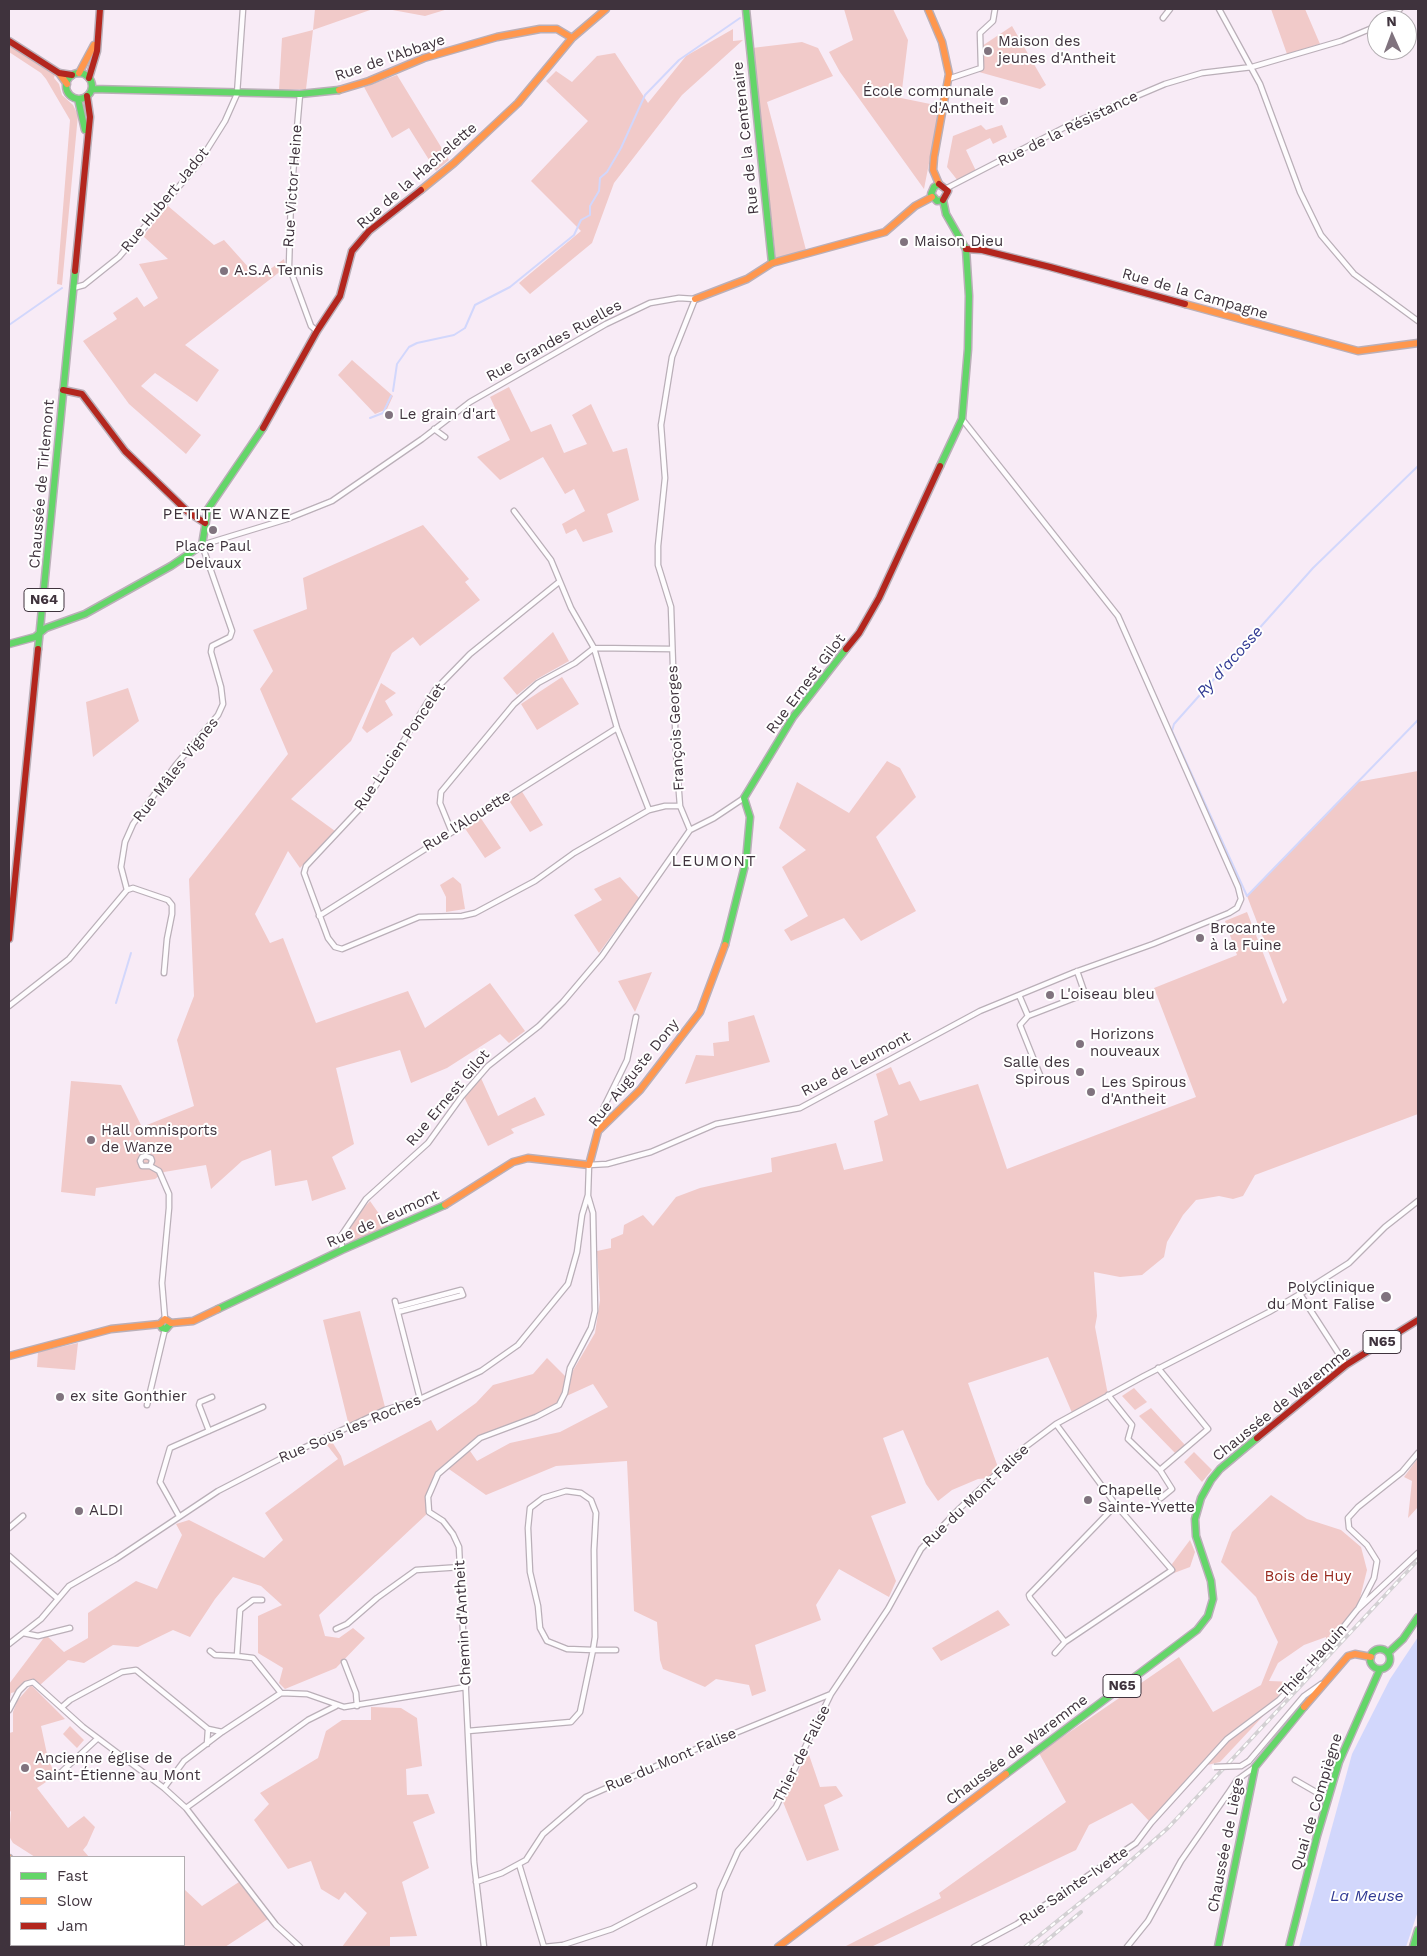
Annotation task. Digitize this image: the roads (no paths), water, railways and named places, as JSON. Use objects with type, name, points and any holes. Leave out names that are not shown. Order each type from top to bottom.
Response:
[{"type":"street","points":[[78,99],[87,96],[92,89],[89,78],[97,51],[100,9]]},
{"type":"street","name":"Rue Hubert Jadot","points":[[73,288],[84,285],[119,257],[198,164],[225,121],[237,94],[243,9]]},
{"type":"street","name":"Rue de la Hachelette","points":[[202,546],[204,523],[208,509],[259,436],[317,331],[340,296],[352,251],[370,231],[454,163],[518,103],[572,38],[606,9]]},
{"type":"street","name":"Rue de la Centenaire","points":[[746,9],[772,264]]},
{"type":"street","points":[[928,9],[947,56],[948,80],[934,157],[935,178],[939,184],[947,188],[947,196],[943,200],[937,201],[932,197],[932,189],[939,184]]},
{"type":"street","points":[[948,80],[981,68],[980,33],[993,21],[995,9]]},
{"type":"street","points":[[1162,18],[1170,9]]},
{"type":"street","points":[[1219,9],[1252,67],[1300,192],[1321,236],[1354,274],[1418,321]]},
{"type":"street","name":"Rue de l'Abbaye","points":[[92,89],[237,94],[300,94],[339,90],[368,81],[424,58],[497,37],[540,29],[557,29],[572,38]]},
{"type":"street","name":"Rue de la Résistance","points":[[947,188],[1073,123],[1165,84],[1202,73],[1252,67],[1341,41],[1367,30]]},
{"type":"street","points":[[67,84],[76,74],[97,36]]},
{"type":"street","points":[[9,41],[59,73],[76,74],[89,78]]},
{"type":"street","name":"Chaussée de Tirlemont","points":[[59,73],[67,84],[69,94],[78,99],[84,118],[86,150]]},
{"type":"street","name":"Rue Victor Heine","points":[[300,94],[291,197],[288,266],[311,326],[317,331]]},
{"type":"street","name":"Chaussée de Tirlemont","points":[[9,939],[90,117],[87,96]]},
{"type":"street","name":"Rue Grandes Ruelles","points":[[202,546],[287,519],[332,501],[470,402],[606,324],[650,303],[679,298],[695,299],[747,279],[772,264],[885,232],[916,206],[932,197]]},
{"type":"street","name":"Rue Ernest Gilot","points":[[342,1250],[341,1236],[366,1199],[428,1143],[462,1096],[488,1066],[539,1026],[564,1002],[602,956],[690,830],[714,818],[744,798],[793,717],[859,633],[879,598],[962,419],[968,350],[969,296],[966,249],[946,214],[943,200]]},
{"type":"street","name":"Rue de la Campagne","points":[[966,249],[982,250],[1050,267],[1321,343],[1358,351],[1418,343]]},
{"type":"street","name":"François Georges","points":[[690,830],[680,806],[671,607],[658,566],[658,546],[665,478],[661,425],[672,357],[695,299]]},
{"type":"street","points":[[63,390],[82,394],[125,451],[188,512],[204,523]]},
{"type":"street","name":"Rue de Leumont","points":[[163,1324],[170,1328],[171,1323],[193,1320],[342,1250],[397,1228],[449,1203],[513,1162],[528,1158],[589,1165],[608,1164],[651,1152],[716,1124],[800,1108],[980,1011],[1077,971],[1153,944],[1229,913],[1240,903],[1238,887],[1118,616],[962,419]]},
{"type":"street","points":[[434,428],[446,437]]},
{"type":"street","points":[[514,511],[551,560],[559,582],[594,648],[617,728],[649,810]]},
{"type":"street","points":[[9,644],[39,634],[46,628],[85,614],[171,566],[202,546]]},
{"type":"street","name":"Rue Mâles Vignes","points":[[127,890],[121,867],[125,842],[133,824],[175,766],[218,715],[224,704],[222,687],[211,652],[212,646],[230,636],[232,631],[202,546]]},
{"type":"street","name":"Rue Lucien Poncelet","points":[[559,582],[476,648],[435,690],[365,803],[306,866],[304,873],[328,938],[335,947],[342,949],[419,917],[475,914],[534,881],[574,853],[649,810],[680,806]]},
{"type":"street","points":[[451,830],[440,803],[441,792],[514,704],[538,683],[574,663],[594,648],[672,650]]},
{"type":"street","name":"Rue l'Alouette","points":[[319,916],[451,830],[617,728]]},
{"type":"street","name":"Rue Auguste Dony","points":[[589,1165],[598,1132],[640,1090],[700,1012],[721,959],[734,917],[746,862],[750,817],[744,798]]},
{"type":"street","points":[[9,1006],[69,959],[127,890],[133,888],[168,900],[172,905],[164,973]]},
{"type":"street","points":[[1040,1075],[1020,1025],[1028,1016],[1085,994],[1077,971]]},
{"type":"street","points":[[1019,995],[1028,1016]]},
{"type":"street","points":[[598,1132],[600,1116],[627,1060],[636,1016]]},
{"type":"street","name":"Rue Sous les Roches","points":[[9,1644],[41,1619],[69,1586],[116,1558],[218,1491],[280,1459],[385,1410],[420,1399],[473,1375],[499,1360],[518,1345],[553,1305],[568,1284],[577,1252],[582,1215],[588,1195],[589,1165]]},
{"type":"street","points":[[147,1405],[163,1324],[162,1283],[169,1194],[159,1171],[150,1166]]},
{"type":"street","name":"Chemin d'Antheit","points":[[484,1947],[476,1882],[458,1547],[453,1534],[443,1521],[429,1512],[428,1497],[438,1474],[480,1438],[554,1410],[559,1405],[570,1368],[591,1328],[595,1311],[593,1213],[588,1195]]},
{"type":"street","name":"Rue du Mont Falise","points":[[476,1882],[519,1864],[535,1849],[543,1834],[586,1797],[679,1756],[832,1694],[883,1617],[921,1549],[959,1509],[1024,1448],[1056,1424],[1300,1294],[1348,1263],[1385,1227],[1418,1201]]},
{"type":"street","points":[[461,1290],[463,1295],[397,1309],[461,1290]]},
{"type":"street","points":[[1300,1294],[1346,1366]]},
{"type":"street","points":[[395,1301],[420,1399]]},
{"type":"street","name":"Chaussée de Waremme","points":[[778,1947],[1197,1630],[1208,1616],[1213,1598],[1211,1582],[1195,1528],[1198,1505],[1205,1489],[1220,1469],[1346,1366],[1418,1320]]},
{"type":"street","points":[[9,1356],[111,1329],[163,1324]]},
{"type":"street","points":[[1158,1368],[1208,1429],[1160,1470]]},
{"type":"street","points":[[1108,1395],[1132,1425],[1128,1438],[1160,1470],[1172,1489],[1161,1498]]},
{"type":"street","points":[[209,1431],[199,1405],[200,1402],[212,1397]]},
{"type":"street","points":[[180,1516],[160,1482],[170,1448],[263,1408]]},
{"type":"street","points":[[1054,1653],[1065,1642],[1172,1570],[1116,1505],[1056,1424]]},
{"type":"street","points":[[1357,1610],[1371,1586],[1377,1561],[1367,1545],[1349,1528],[1348,1518],[1358,1506],[1402,1472],[1418,1453]]},
{"type":"street","points":[[468,1731],[571,1722],[580,1712],[593,1650],[596,1636],[594,1550],[596,1513],[591,1500],[581,1493],[566,1491],[543,1498],[530,1508],[528,1528],[530,1572],[538,1606],[540,1628],[547,1641],[567,1649],[593,1650],[616,1650]]},
{"type":"street","points":[[1065,1642],[1029,1595],[1116,1505]]},
{"type":"street","points":[[9,1528],[23,1516]]},
{"type":"street","name":"Thier Haquin","points":[[1203,1766],[1227,1739],[1279,1700],[1325,1650],[1357,1610],[1418,1553]]},
{"type":"street","points":[[9,1556],[57,1598]]},
{"type":"street","points":[[336,1629],[347,1624],[377,1598],[416,1570],[460,1567]]},
{"type":"street","points":[[237,1656],[240,1610],[253,1600],[262,1600]]},
{"type":"street","points":[[1388,1653],[1403,1639],[1418,1617]]},
{"type":"street","points":[[23,1633],[38,1636],[70,1628]]},
{"type":"street","points":[[1376,1650],[1384,1650],[1388,1653],[1390,1661],[1388,1665],[1380,1669],[1373,1665],[1371,1657],[1376,1650]]},
{"type":"street","points":[[210,1651],[215,1655],[253,1658],[281,1693]]},
{"type":"street","name":"Chaussée de Liège","points":[[1218,1947],[1254,1767],[1322,1684],[1348,1656],[1360,1654],[1371,1657]]},
{"type":"street","points":[[344,1662],[356,1693],[357,1706]]},
{"type":"street","name":"Quai de Compiègne","points":[[1289,1947],[1328,1799],[1350,1734],[1380,1669]]},
{"type":"street","points":[[62,1707],[70,1700],[122,1672],[136,1670],[208,1728],[222,1732]]},
{"type":"street","points":[[9,1710],[19,1691],[31,1682],[97,1739],[164,1788],[186,1808],[273,1921],[300,1947]]},
{"type":"street","points":[[1203,1766],[1241,1766],[1249,1761],[1304,1696],[1322,1684]]},
{"type":"street","points":[[164,1788],[184,1761],[222,1732],[281,1693],[307,1694],[336,1706],[357,1706],[466,1687]]},
{"type":"street","name":"Thier de Falise","points":[[709,1947],[720,1891],[738,1851],[776,1807],[832,1694]]},
{"type":"street","points":[[186,1808],[308,1720],[336,1706]]},
{"type":"street","points":[[207,1744],[208,1728]]},
{"type":"street","points":[[56,1777],[97,1739]]},
{"type":"street","name":"Rue Sainte-Ivette","points":[[974,1947],[1017,1924],[1136,1843],[1150,1824],[1203,1766]]},
{"type":"street","points":[[1127,1947],[1148,1921],[1181,1861],[1229,1792],[1238,1780],[1254,1767]]},
{"type":"street","points":[[1295,1780],[1328,1799]]},
{"type":"street","points":[[519,1864],[544,1947],[563,1945],[612,1929],[694,1886]]},
{"type":"street","points":[[1413,1947],[1418,1930]]},
{"type":"water","name":"La Meuse","points":[[1418,1637],[1418,1911],[1406,1947],[1299,1947],[1352,1754],[1390,1679]]},
{"type":"waterway","points":[[393,391],[397,364],[409,347],[417,343],[454,335],[465,328],[475,305],[510,287],[574,235],[581,220],[590,215],[590,206],[599,191],[600,178],[607,172],[621,148],[645,95],[679,60],[740,18]]},
{"type":"waterway","points":[[9,325],[62,288]]},
{"type":"waterway","points":[[370,418],[383,413],[391,396]]},
{"type":"waterway","name":"Ry d'acosse","points":[[1418,466],[1313,568],[1174,724],[1172,731],[1247,896],[1418,720]]},
{"type":"waterway","points":[[116,1003],[131,953]]},
{"type":"railway","points":[[1025,1947],[1112,1877],[1168,1828],[1418,1560]]},
{"type":"railway","points":[[1039,1947],[1081,1912]]},
{"type":"place","name":"Maison des jeunes d'Antheit","points":[[988,51]]},
{"type":"place","name":"École communale d'Antheit","points":[[1004,101]]},
{"type":"place","name":"Maison Dieu","points":[[904,242]]},
{"type":"place","name":"A.S.A Tennis","points":[[224,271]]},
{"type":"place","name":"Le grain d'art","points":[[389,415]]},
{"type":"place","name":"Place Paul Delvaux","points":[[213,530]]},
{"type":"place","name":"Brocante à la Fuine","points":[[1200,938]]},
{"type":"place","name":"L'oiseau bleu","points":[[1050,995]]},
{"type":"place","name":"Horizons nouveaux","points":[[1080,1044]]},
{"type":"place","name":"Salle des Spirous","points":[[1080,1072]]},
{"type":"place","name":"Les Spirous d'Antheit","points":[[1091,1092]]},
{"type":"place","name":"Hall omnisports de Wanze","points":[[91,1140]]},
{"type":"place","name":"Polyclinique du Mont Falise","points":[[1386,1297]]},
{"type":"place","name":"ex site Gonthier","points":[[60,1397]]},
{"type":"place","name":"Chapelle Sainte-Yvette","points":[[1088,1500]]},
{"type":"place","name":"ALDI","points":[[79,1511]]},
{"type":"place","name":"Ancienne église de Saint-Étienne au Mont","points":[[25,1768]]},
{"type":"district","name":"PETITE WANZE","points":[[227,514]]},
{"type":"district","name":"LEUMONT","points":[[714,861]]},
{"type":"park label","name":"Bois de Huy","points":[[1308,1577]]}]
